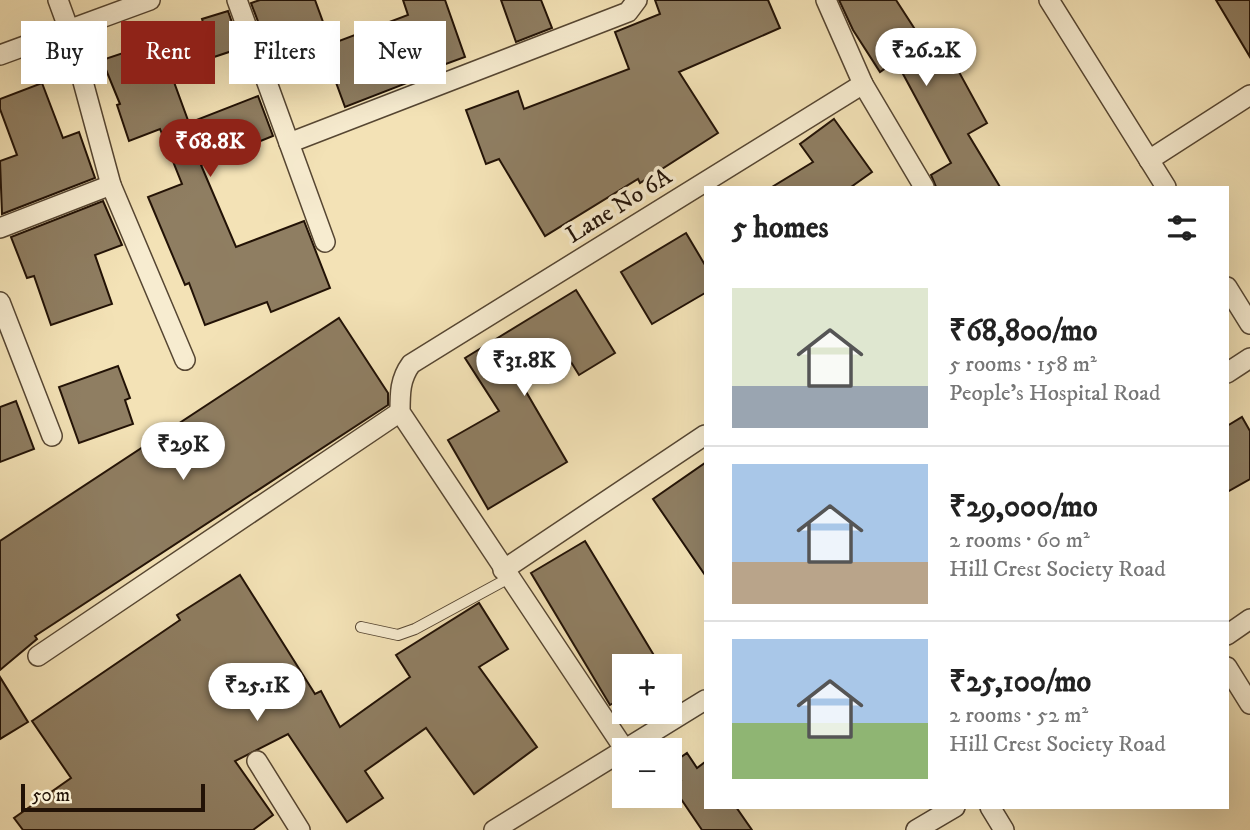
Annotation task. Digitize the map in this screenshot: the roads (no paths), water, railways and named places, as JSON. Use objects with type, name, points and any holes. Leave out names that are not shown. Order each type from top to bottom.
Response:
[{"type":"street","points":[[58,0],[66,21]]},
{"type":"street","points":[[93,21],[150,0]]},
{"type":"street","points":[[237,0],[325,242]]},
{"type":"street","points":[[289,143],[628,12],[637,0]]},
{"type":"street","points":[[826,0],[863,84],[923,186]]},
{"type":"street","points":[[1049,0],[1165,186]]},
{"type":"street","points":[[0,55],[21,47]]},
{"type":"street","points":[[84,84],[111,185],[185,360]]},
{"type":"street","name":"Lane No 6A","points":[[400,412],[400,385],[411,364],[863,84]]},
{"type":"street","points":[[1149,160],[1250,94]]},
{"type":"street","points":[[0,228],[111,185]]},
{"type":"street","points":[[1229,289],[1250,324]]},
{"type":"street","points":[[0,302],[52,436]]},
{"type":"street","points":[[1229,372],[1250,358]]},
{"type":"street","points":[[38,656],[400,412],[617,738]]},
{"type":"street","points":[[506,574],[704,436]]},
{"type":"street","points":[[1229,634],[1250,619]]},
{"type":"street","points":[[1229,670],[1250,704]]},
{"type":"street","points":[[644,738],[704,701]]},
{"type":"street","points":[[494,830],[612,758]]},
{"type":"street","points":[[257,761],[300,830]]},
{"type":"street","points":[[916,830],[953,809]]},
{"type":"street","points":[[991,809],[1004,830]]},
{"type":"lane","points":[[361,627],[398,635],[407,632],[506,574]]}]
